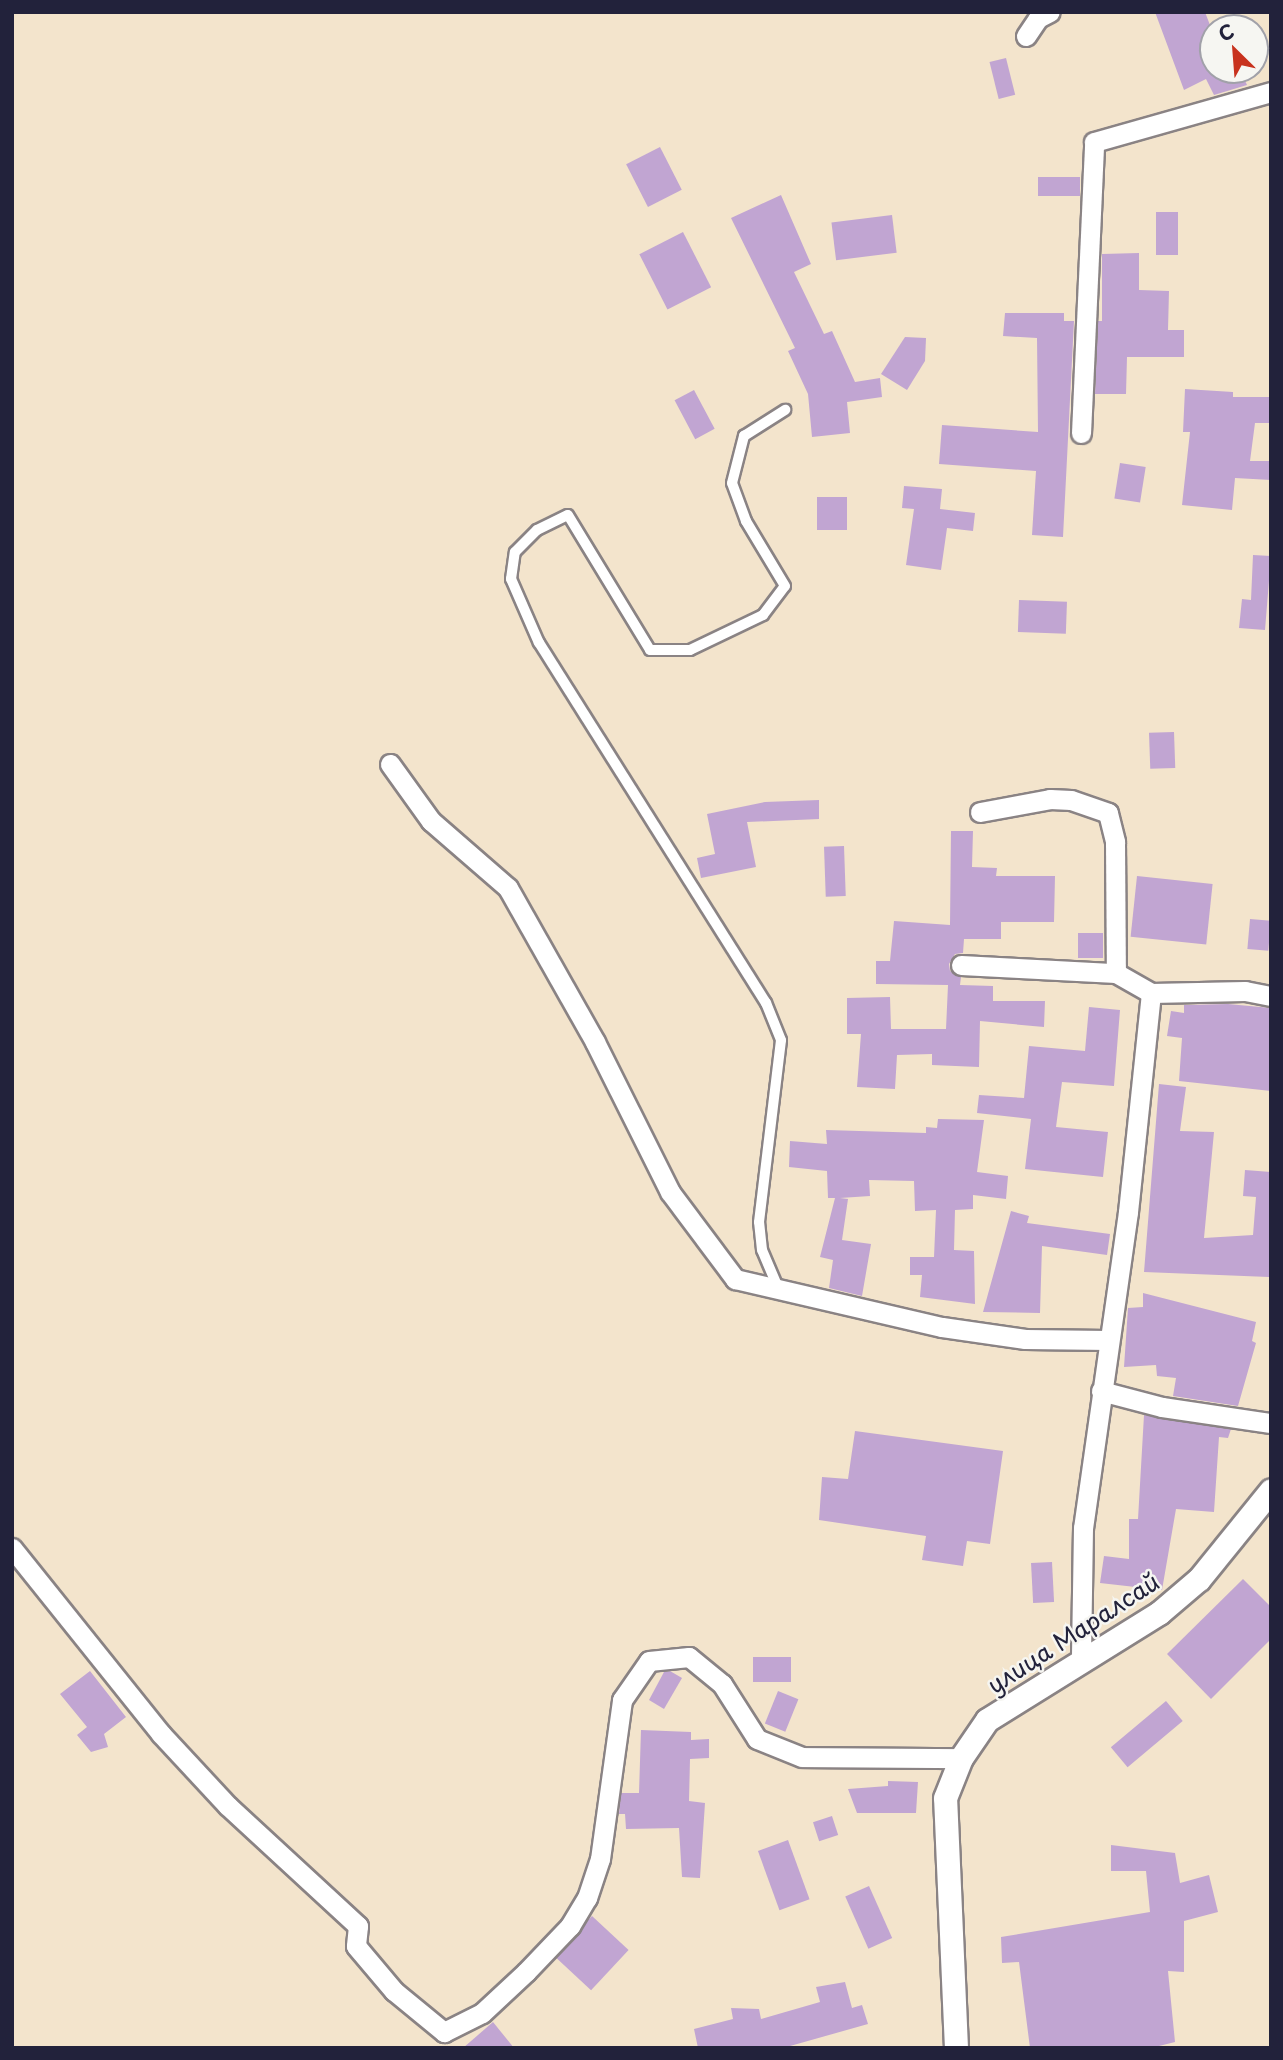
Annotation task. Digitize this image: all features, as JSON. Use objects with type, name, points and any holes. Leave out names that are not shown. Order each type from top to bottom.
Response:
[{"type":"street","points":[[1026,36],[1038,18],[1050,12]]},
{"type":"street","points":[[1081,433],[1094,142],[1271,92]]},
{"type":"street","points":[[390,764],[432,821],[508,888],[595,1042],[670,1192],[735,1279],[956,1329],[1026,1339],[1108,1340]]},
{"type":"street","points":[[980,812],[1050,799],[1071,800],[1108,813],[1115,842],[1116,973]]},
{"type":"street","points":[[961,965],[1116,973],[1151,993],[1245,991],[1271,996]]},
{"type":"street","points":[[1081,1661],[1083,1528],[1128,1212],[1151,993]]},
{"type":"street","points":[[1101,1391],[1162,1408],[1271,1423]]},
{"type":"street","name":"улица Маралсай","points":[[956,2048],[945,1798],[961,1758],[987,1720],[1159,1613],[1199,1580],[1245,1526],[1271,1490]]},
{"type":"street","points":[[12,1548],[161,1734],[228,1806],[358,1926],[356,1946],[394,1991],[444,2032],[482,2013],[518,1980],[570,1926],[587,1898],[600,1858],[622,1700],[649,1661],[689,1657],[722,1684],[757,1739],[802,1757],[961,1758]]},
{"type":"lane","points":[[779,1291],[762,1250],[759,1222],[781,1041],[766,1003],[539,643],[511,579],[515,552],[537,530],[568,515],[650,650],[690,650],[763,615],[785,586],[746,522],[732,483],[744,436],[785,410]]},
{"type":"building","points":[[1155,12],[1206,14],[1199,14],[1199,82],[1184,90]]},
{"type":"building","points":[[1006,58],[1015,95],[999,99],[990,62]]},
{"type":"building","points":[[1208,84],[1247,85],[1214,95]]},
{"type":"building","points":[[660,147],[682,190],[648,207],[626,164]]},
{"type":"building","points":[[1038,177],[1080,177],[1080,196],[1038,196]]},
{"type":"building","points":[[781,195],[811,264],[794,272],[824,334],[832,331],[855,382],[880,378],[882,397],[847,402],[850,433],[812,437],[808,394],[788,351],[795,348],[731,218]]},
{"type":"building","points":[[1156,212],[1178,212],[1178,255],[1156,255]]},
{"type":"building","points":[[892,215],[897,253],[836,260],[831,222]]},
{"type":"building","points":[[683,232],[711,287],[667,309],[639,254]]},
{"type":"building","points":[[1139,253],[1139,290],[1169,291],[1168,330],[1184,330],[1184,357],[1127,357],[1126,394],[1095,394],[1098,321],[1102,321],[1102,254]]},
{"type":"building","points":[[1005,313],[1064,313],[1064,321],[1074,321],[1063,537],[1032,535],[1036,471],[939,464],[942,425],[1038,432],[1037,338],[1003,336]]},
{"type":"building","points":[[905,337],[926,338],[925,361],[907,390],[881,374]]},
{"type":"building","points":[[1185,389],[1233,392],[1233,397],[1271,397],[1271,423],[1255,423],[1250,461],[1271,461],[1271,480],[1235,478],[1232,510],[1182,505],[1190,432],[1183,432]]},
{"type":"building","points":[[694,390],[715,429],[695,439],[675,400]]},
{"type":"building","points":[[1120,463],[1146,467],[1140,503],[1114,499]]},
{"type":"building","points":[[904,486],[942,489],[940,509],[975,513],[973,531],[947,528],[941,570],[906,565],[914,509],[902,508]]},
{"type":"building","points":[[817,497],[847,497],[847,530],[817,530]]},
{"type":"building","points":[[1253,555],[1271,556],[1265,630],[1239,628],[1242,599],[1251,600]]},
{"type":"building","points":[[1019,600],[1067,602],[1066,634],[1018,632]]},
{"type":"building","points":[[1174,732],[1175,768],[1150,769],[1149,733]]},
{"type":"building","points":[[819,800],[819,819],[747,822],[756,867],[701,878],[697,858],[715,854],[707,814],[765,802]]},
{"type":"building","points":[[951,831],[973,831],[972,867],[997,868],[996,876],[1055,876],[1054,922],[1001,922],[1001,939],[964,939],[963,953],[955,954],[949,964],[950,971],[961,977],[960,985],[993,986],[993,1001],[1045,1001],[1044,1027],[980,1021],[979,1067],[932,1065],[932,1054],[897,1055],[895,1089],[857,1087],[861,1034],[847,1034],[847,998],[890,997],[891,1029],[946,1029],[948,985],[876,984],[876,961],[890,961],[894,921],[950,925]]},
{"type":"building","points":[[844,846],[846,896],[826,897],[824,847]]},
{"type":"building","points":[[1137,876],[1213,884],[1206,945],[1131,937]]},
{"type":"building","points":[[1250,919],[1271,921],[1268,951],[1247,949]]},
{"type":"building","points":[[1078,933],[1103,933],[1103,958],[1078,958]]},
{"type":"building","points":[[1228,1004],[1271,1008],[1271,1091],[1179,1081],[1182,1038],[1167,1036],[1171,1011],[1184,1013],[1184,1005]]},
{"type":"building","points":[[1089,1007],[1120,1010],[1114,1086],[1062,1082],[1056,1127],[1108,1132],[1103,1177],[1025,1169],[1031,1119],[977,1113],[979,1095],[1024,1098],[1029,1046],[1085,1051]]},
{"type":"building","points":[[1159,1084],[1186,1087],[1180,1131],[1214,1132],[1204,1238],[1253,1235],[1256,1197],[1243,1196],[1245,1170],[1271,1172],[1269,1277],[1144,1272]]},
{"type":"building","points":[[938,1119],[984,1120],[977,1172],[1008,1176],[1006,1199],[973,1195],[973,1209],[955,1210],[954,1250],[974,1251],[975,1304],[920,1297],[922,1275],[910,1275],[910,1257],[934,1257],[936,1210],[915,1211],[914,1181],[869,1180],[870,1196],[840,1198],[848,1199],[842,1240],[871,1244],[862,1296],[829,1288],[833,1260],[820,1257],[835,1198],[828,1198],[827,1171],[789,1167],[790,1141],[827,1144],[826,1130],[926,1133],[926,1127],[937,1128]]},
{"type":"building","points":[[1011,1211],[1029,1216],[1027,1223],[1110,1234],[1107,1255],[1042,1246],[1040,1313],[983,1312]]},
{"type":"building","points":[[1143,1293],[1256,1322],[1252,1341],[1256,1343],[1238,1406],[1173,1396],[1176,1378],[1157,1376],[1156,1365],[1124,1367],[1128,1308],[1143,1307]]},
{"type":"building","points":[[1144,1415],[1231,1429],[1228,1438],[1219,1437],[1214,1512],[1176,1509],[1162,1590],[1100,1583],[1104,1556],[1129,1559],[1129,1519],[1138,1519]]},
{"type":"building","points":[[855,1431],[1003,1451],[990,1544],[967,1541],[963,1566],[922,1560],[926,1536],[819,1520],[822,1477],[848,1479]]},
{"type":"building","points":[[1052,1562],[1054,1602],[1033,1603],[1031,1563]]},
{"type":"building","points":[[1243,1579],[1271,1607],[1271,1639],[1211,1699],[1167,1654]]},
{"type":"building","points":[[753,1657],[791,1657],[791,1682],[753,1682]]},
{"type":"building","points":[[90,1671],[126,1717],[104,1734],[108,1747],[91,1752],[77,1735],[87,1727],[60,1694]]},
{"type":"building","points":[[670,1671],[682,1678],[664,1709],[649,1700],[664,1672]]},
{"type":"building","points":[[778,1691],[798,1699],[785,1732],[765,1723]]},
{"type":"building","points":[[1166,1701],[1183,1721],[1128,1767],[1111,1747]]},
{"type":"building","points":[[641,1730],[691,1732],[691,1740],[709,1739],[709,1758],[690,1759],[689,1801],[705,1803],[700,1878],[682,1877],[679,1828],[626,1829],[625,1814],[619,1814],[621,1793],[639,1793]]},
{"type":"building","points":[[888,1781],[918,1782],[916,1813],[857,1813],[848,1789],[888,1786]]},
{"type":"building","points":[[832,1816],[838,1835],[819,1841],[813,1822]]},
{"type":"building","points":[[788,1840],[810,1899],[779,1910],[758,1851]]},
{"type":"building","points":[[1111,1845],[1175,1853],[1180,1883],[1209,1875],[1218,1912],[1184,1921],[1184,1972],[1168,1971],[1175,2042],[1151,2048],[1030,2048],[1019,1962],[1002,1963],[1001,1937],[1150,1912],[1146,1871],[1111,1871]]},
{"type":"building","points":[[869,1886],[892,1938],[868,1949],[845,1897]]},
{"type":"building","points":[[592,1916],[629,1950],[591,1990],[554,1956]]},
{"type":"building","points":[[845,1982],[852,2008],[862,2005],[868,2024],[783,2048],[698,2048],[694,2029],[733,2019],[731,2008],[759,2009],[761,2019],[820,2002],[816,1987]]},
{"type":"building","points":[[493,2022],[514,2048],[463,2048]]}]
